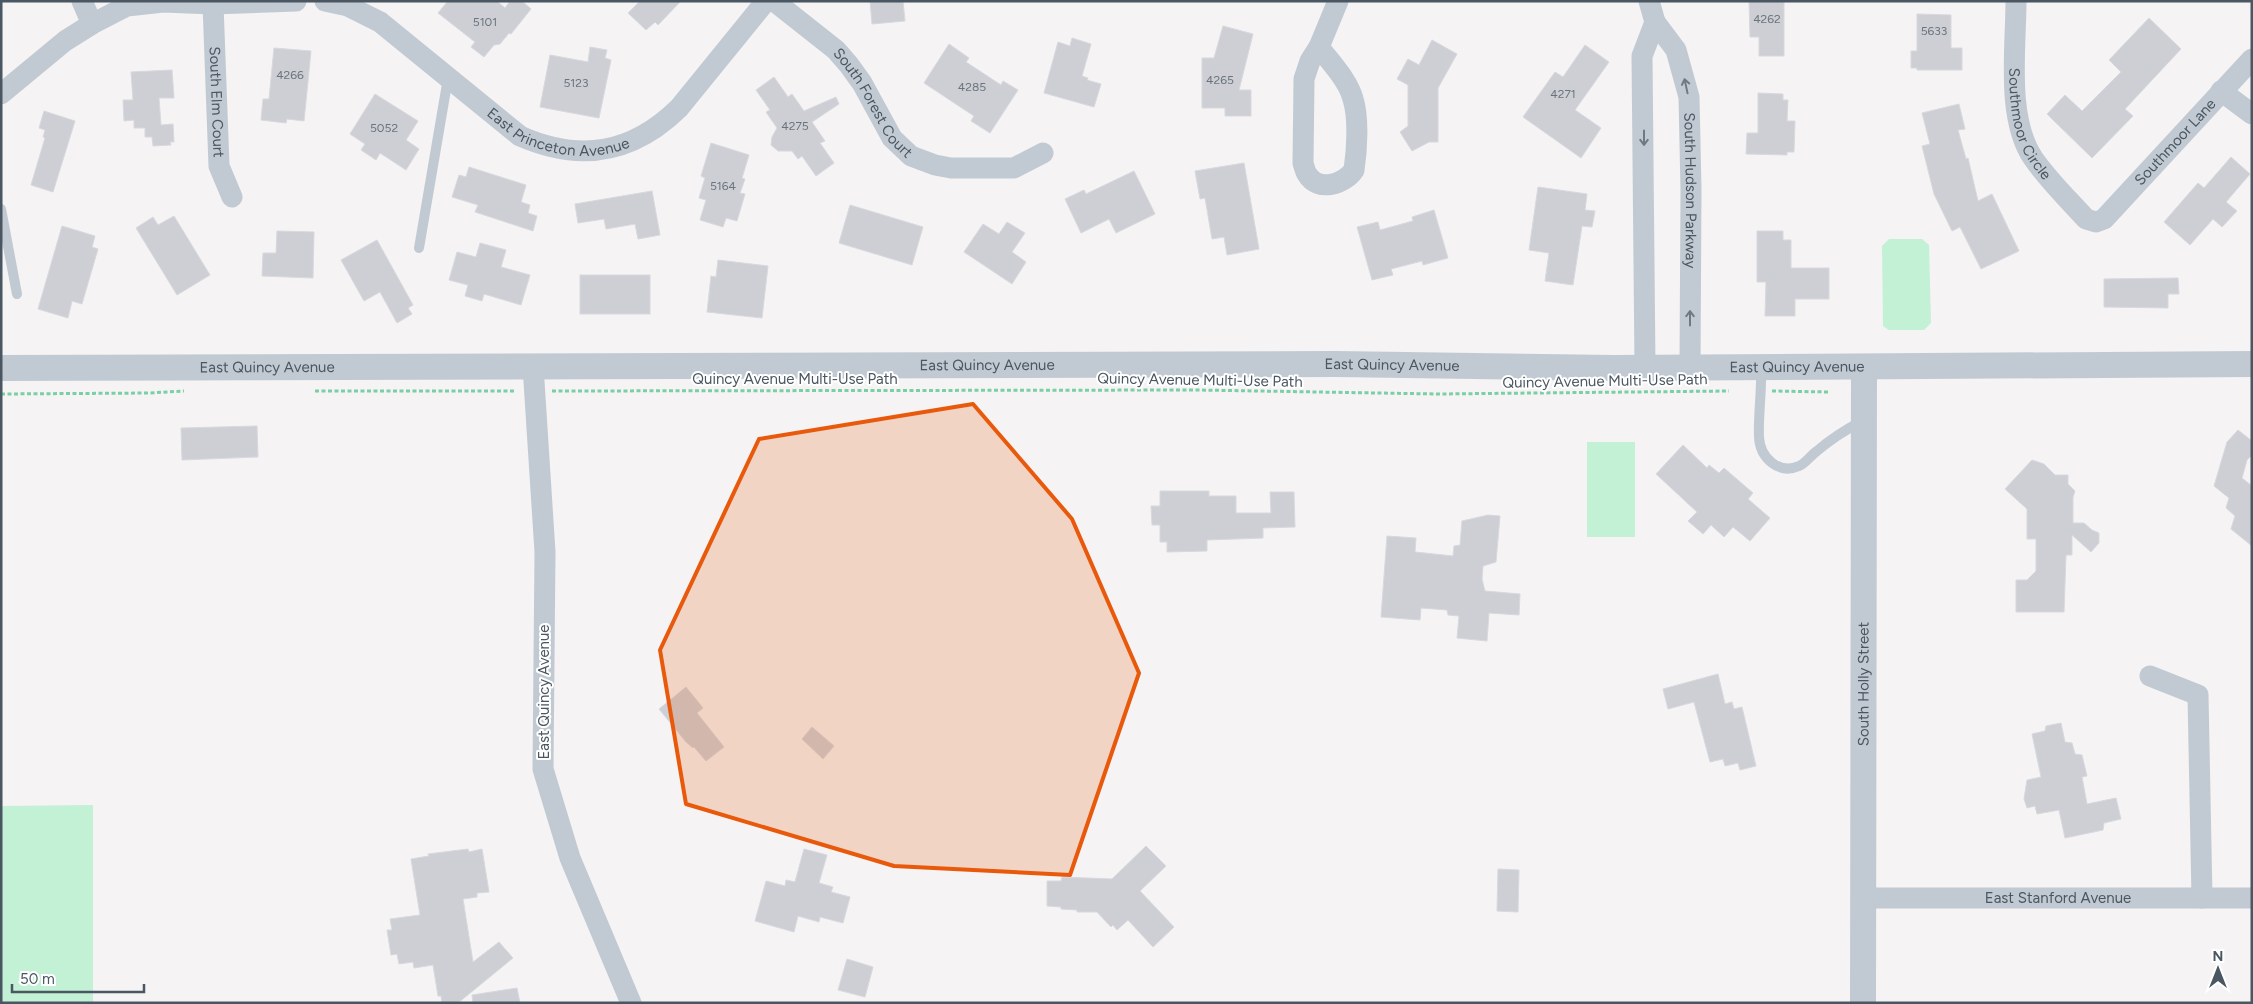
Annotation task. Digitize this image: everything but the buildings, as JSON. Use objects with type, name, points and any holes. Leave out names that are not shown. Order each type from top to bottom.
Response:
[{"type":"street","points":[[82,1],[92,24]]},
{"type":"street","points":[[1,94],[65,41],[92,24],[128,6],[163,2],[213,4],[296,1]]},
{"type":"street","name":"East Princeton Avenue","points":[[325,1],[348,6],[380,22],[512,130],[542,146],[570,152],[586,152],[614,147],[629,142],[665,121],[678,108],[766,1]]},
{"type":"street","name":"South Forest Court","points":[[774,1],[836,50],[862,83],[892,138],[911,156],[934,165],[951,168],[1014,168],[1043,153]]},
{"type":"street","points":[[1319,47],[1345,82],[1353,100],[1355,116],[1354,170],[1350,177],[1341,182],[1328,185],[1316,182],[1307,176],[1303,163],[1304,79],[1310,61],[1319,47],[1338,1]]},
{"type":"street","name":"South Hudson Parkway","points":[[1649,1],[1656,22],[1676,50],[1689,97],[1691,190],[1690,367]]},
{"type":"street","name":"Southmoor Circle","points":[[2016,1],[2015,109],[2021,131],[2032,157],[2044,173],[2086,219],[2096,222]]},
{"type":"street","name":"South Elm Court","points":[[213,4],[219,166],[232,196]]},
{"type":"street","points":[[1645,367],[1642,56],[1656,22]]},
{"type":"street","name":"Southmoor Lane","points":[[2096,222],[2104,219],[2252,59]]},
{"type":"street","points":[[2221,91],[2252,114]]},
{"type":"street","name":"East Quincy Avenue","points":[[1,368],[534,378],[1336,364],[1690,367],[1762,379],[1864,367],[2252,364]]},
{"type":"street","name":"South Holly Street","points":[[1863,1003],[1864,367]]},
{"type":"street","name":"East Quincy Avenue","points":[[534,378],[545,552],[543,769],[570,858],[631,1003]]},
{"type":"street","points":[[2150,676],[2198,695],[2202,898]]},
{"type":"street","name":"East Stanford Avenue","points":[[1863,898],[2252,898]]},
{"type":"lane","points":[[419,248],[448,78]]},
{"type":"lane","points":[[1,209],[17,294]]},
{"type":"lane","points":[[1762,379],[1759,438],[1763,452],[1773,465],[1784,468],[1800,466],[1841,432],[1864,420]]},
{"type":"path","name":"Quincy Avenue Multi-Use Path","points":[[308,390],[534,378],[1450,394],[1762,379],[1829,392]]},
{"type":"path","points":[[1,394],[187,391]]},
{"type":"highlighted area","points":[[973,404],[1072,519],[1139,673],[1070,875],[894,866],[686,804],[660,650],[759,439]]},
{"type":"green space","points":[[1889,239],[1922,239],[1929,245],[1931,323],[1924,330],[1889,330],[1883,326],[1882,246]]},
{"type":"green space","points":[[1587,442],[1635,442],[1635,537],[1587,537]]},
{"type":"green space","points":[[93,805],[93,1003],[1,1003],[1,806]]}]
